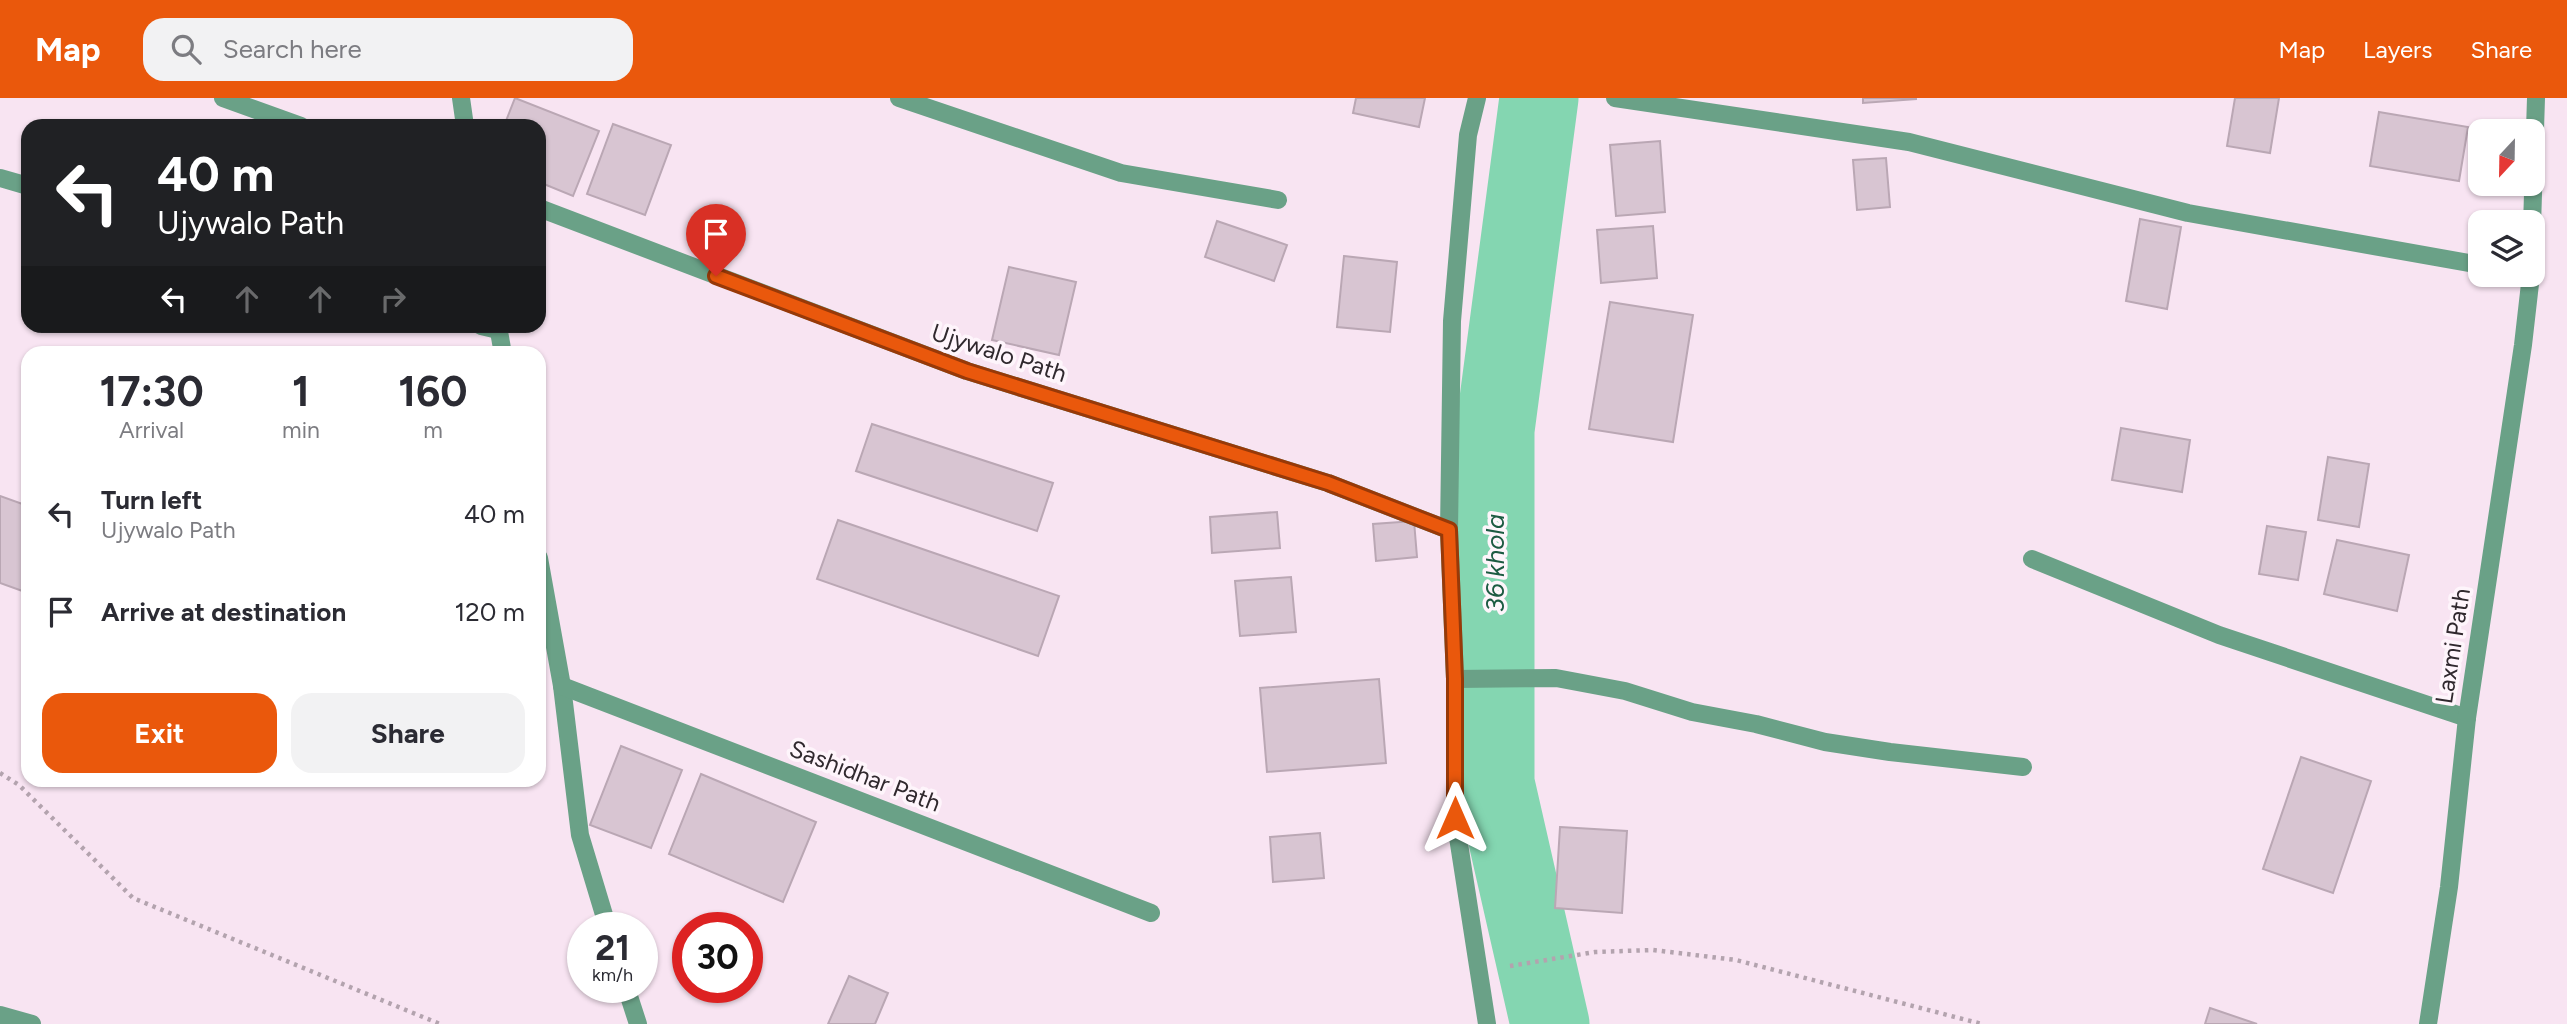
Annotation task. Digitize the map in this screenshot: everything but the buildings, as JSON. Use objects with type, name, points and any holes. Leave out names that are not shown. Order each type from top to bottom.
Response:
[{"type":"street","points":[[223,98],[282,119]]},
{"type":"street","points":[[461,98],[464,119]]},
{"type":"street","points":[[899,98],[1121,173],[1278,200]]},
{"type":"street","points":[[1477,98],[1468,135],[1452,321],[1449,530],[1462,679],[1455,818],[1488,1024]]},
{"type":"street","points":[[1615,98],[1909,142],[2188,213],[2468,263]]},
{"type":"street","points":[[2532,210],[2536,98]]},
{"type":"street","points":[[0,178],[21,184]]},
{"type":"street","name":"Ujywalo Path","points":[[546,211],[967,371],[1328,483],[1449,530]]},
{"type":"street","name":"Laxmi Path","points":[[2428,1024],[2449,887],[2467,718],[2530,287]]},
{"type":"street","points":[[2032,559],[2219,635],[2467,718]]},
{"type":"street","points":[[546,597],[562,686],[580,835],[603,912]]},
{"type":"street","points":[[1462,679],[1556,678],[1625,691],[1692,712],[1756,724],[1825,743],[2023,767]]},
{"type":"street","name":"Sashidhar Path","points":[[562,686],[1151,913]]},
{"type":"street","points":[[633,1003],[641,1023]]},
{"type":"street","points":[[0,1015],[32,1024]]},
{"type":"path","points":[[0,773],[19,785],[133,898],[440,1024]]},
{"type":"path","points":[[1518,965],[1595,952],[1653,950],[1736,960],[1982,1024]]},
{"type":"waterway","name":"36 khola","points":[[1539,98],[1495,430],[1495,783],[1550,1024]]},
{"type":"route","points":[[716,276],[967,371],[1328,483],[1449,530],[1455,679],[1455,818]]}]
